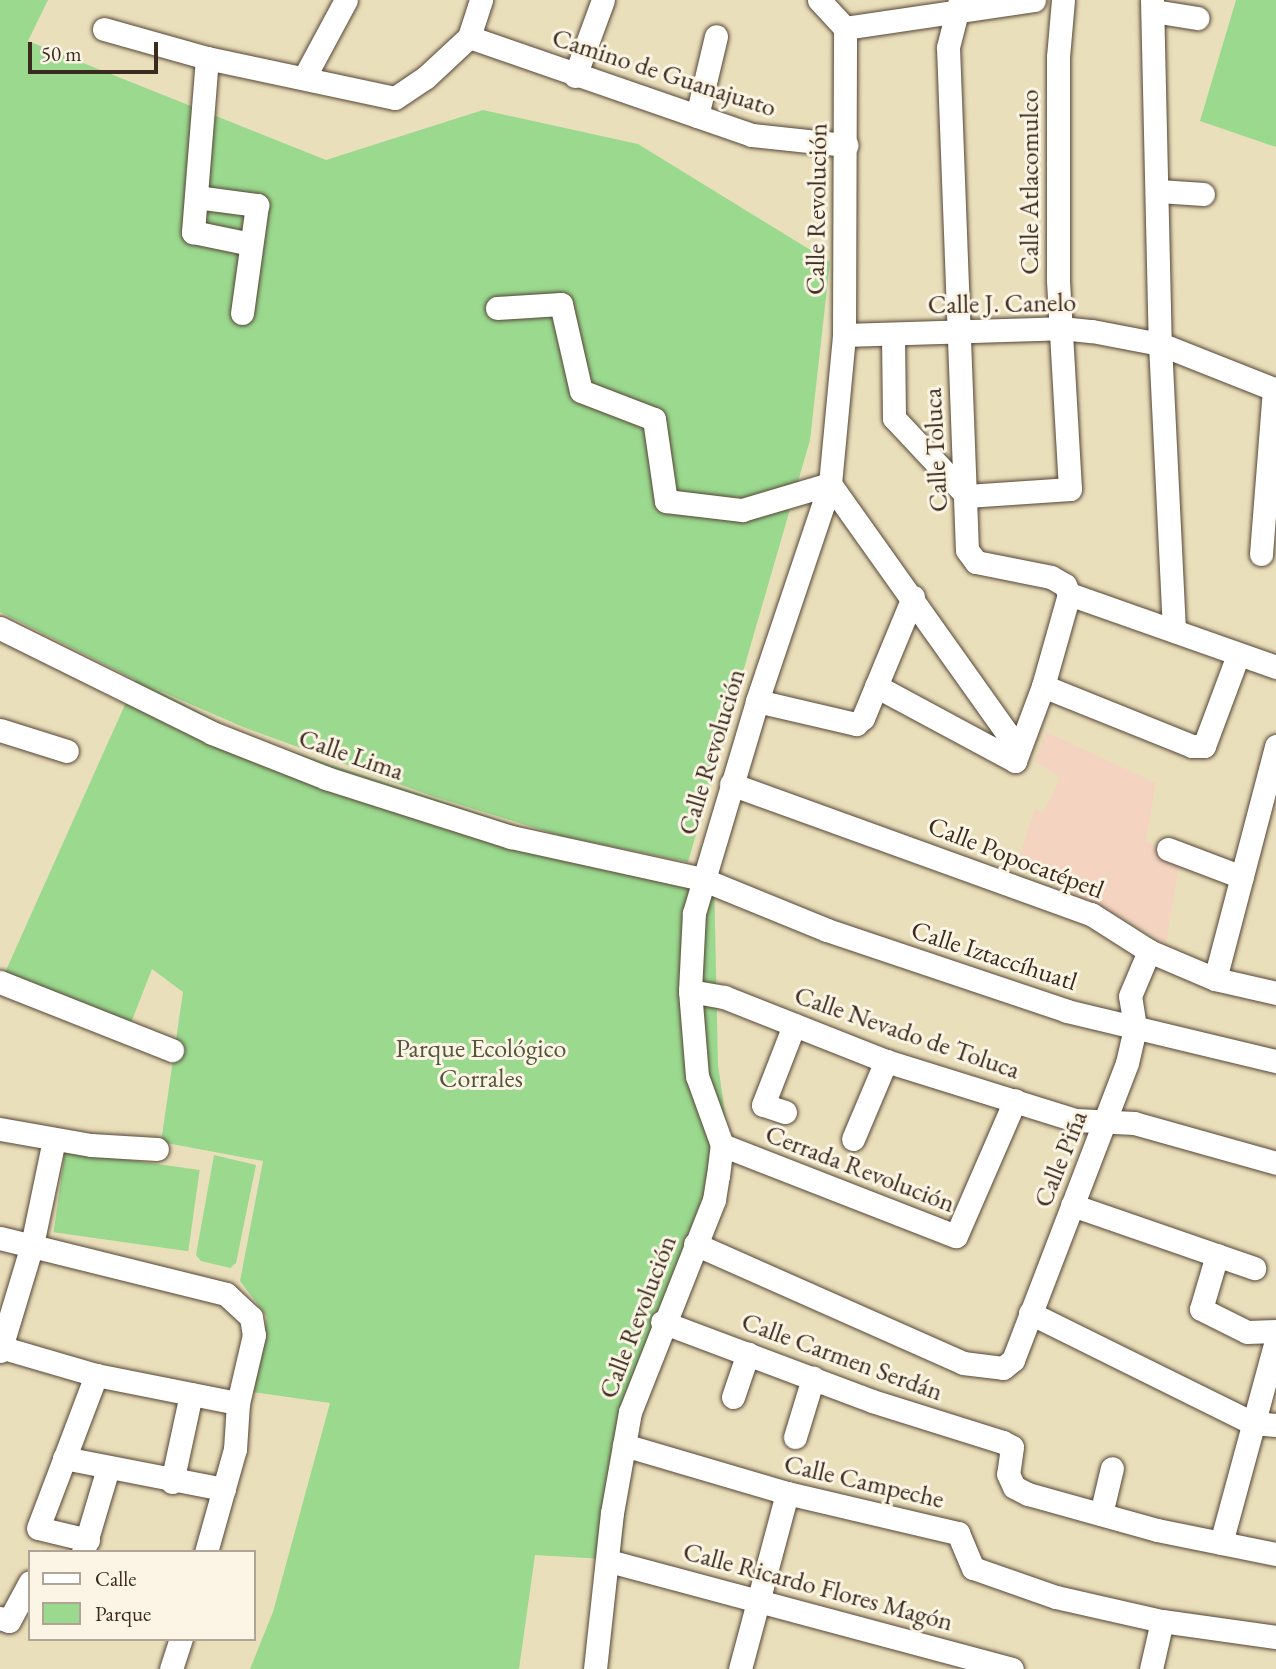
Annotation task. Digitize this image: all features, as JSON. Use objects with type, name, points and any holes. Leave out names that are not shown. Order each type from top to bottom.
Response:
[{"type":"street","points":[[305,76],[346,0]]},
{"type":"street","points":[[104,29],[207,58],[305,76],[395,98],[425,78],[469,37],[481,0]]},
{"type":"street","points":[[575,76],[603,0]]},
{"type":"street","points":[[819,0],[845,28],[957,6],[1034,0]]},
{"type":"street","name":"Calle Atlacomulco","points":[[967,496],[1070,489],[1061,328],[1058,57],[1063,0]]},
{"type":"street","name":"Calle Toluca","points":[[957,6],[948,47],[968,550],[976,562],[1051,577],[1065,585],[1069,594],[1276,667]]},
{"type":"street","points":[[1174,631],[1160,344],[1153,6],[1197,18]]},
{"type":"street","name":"Calle Revolución","points":[[595,1669],[609,1561],[612,1513],[631,1412],[662,1322],[714,1200],[722,1145],[696,1076],[690,991],[694,913],[731,783],[830,484],[844,335],[845,28]]},
{"type":"street","points":[[697,116],[716,36]]},
{"type":"street","name":"Camino de Guanajuato","points":[[469,37],[575,76],[752,135],[846,145]]},
{"type":"street","points":[[207,58],[193,232],[251,244]]},
{"type":"street","points":[[1158,191],[1203,194]]},
{"type":"street","points":[[196,197],[257,205],[242,313]]},
{"type":"street","points":[[497,308],[561,304],[581,391],[654,419],[666,501],[742,510],[830,484],[913,597],[1007,733],[1015,761]]},
{"type":"street","name":"Calle J. Canelo","points":[[844,335],[1061,328],[1160,344],[1275,389]]},
{"type":"street","points":[[893,335],[894,418],[967,496]]},
{"type":"street","points":[[1261,554],[1271,507],[1275,389]]},
{"type":"street","points":[[1015,761],[1043,686],[1069,594]]},
{"type":"street","points":[[757,701],[846,724],[856,724],[863,718],[913,597]]},
{"type":"street","name":"Calle Lima","points":[[0,628],[212,733],[326,778],[511,837],[702,879]]},
{"type":"street","points":[[1043,686],[1192,746],[1204,746],[1238,655]]},
{"type":"street","points":[[876,686],[1015,761]]},
{"type":"street","points":[[2,738],[66,751]]},
{"type":"street","points":[[1215,979],[1276,746]]},
{"type":"street","name":"Calle Popocatépetl","points":[[731,783],[1091,914],[1149,951],[1215,979],[1276,993]]},
{"type":"street","points":[[1168,849],[1242,877]]},
{"type":"street","name":"Calle Iztaccíhuatl","points":[[702,879],[827,930],[1067,1011],[1276,1060]]},
{"type":"street","name":"Calle Piña","points":[[695,1244],[963,1363],[990,1370],[1013,1360],[1107,1119],[1135,1027],[1130,996],[1149,951]]},
{"type":"street","points":[[0,982],[172,1050]]},
{"type":"street","name":"Calle Nevado de Toluca","points":[[690,991],[724,997],[886,1061],[1076,1120],[1107,1119],[1276,1164]]},
{"type":"street","points":[[785,1112],[763,1105],[794,1026]]},
{"type":"street","points":[[853,1139],[886,1061]]},
{"type":"street","name":"Cerrada Revolución","points":[[722,1145],[956,1236],[1016,1100]]},
{"type":"street","points":[[0,1129],[54,1139],[157,1149]]},
{"type":"street","points":[[54,1139],[32,1245],[1,1349],[96,1375],[238,1402]]},
{"type":"street","points":[[1072,1205],[1254,1268]]},
{"type":"street","points":[[0,1238],[226,1294],[251,1317],[254,1335],[238,1402],[235,1449],[207,1550]]},
{"type":"street","points":[[1217,1255],[1201,1309],[1247,1332],[1276,1331]]},
{"type":"street","points":[[1030,1313],[1265,1424]]},
{"type":"street","name":"Calle Carmen Serdán","points":[[662,1322],[813,1378],[1003,1441],[1013,1447],[1008,1474],[1014,1487],[1101,1514]]},
{"type":"street","points":[[1221,1543],[1265,1424],[1276,1340]]},
{"type":"street","points":[[733,1397],[748,1353]]},
{"type":"street","points":[[38,1550],[38,1528],[96,1375]]},
{"type":"street","points":[[795,1437],[813,1378]]},
{"type":"street","points":[[172,1482],[191,1394]]},
{"type":"street","name":"Calle Campeche","points":[[624,1445],[787,1493],[958,1533],[973,1568],[1055,1597],[1162,1621],[1276,1637]]},
{"type":"street","points":[[64,1458],[172,1482],[224,1489]]},
{"type":"street","points":[[38,1528],[85,1546],[108,1468]]},
{"type":"street","points":[[1112,1468],[1101,1514],[1276,1554]]},
{"type":"street","points":[[740,1669],[787,1493]]},
{"type":"street","name":"Calle Ricardo Flores Magón","points":[[609,1561],[1012,1669]]},
{"type":"street","points":[[5,1620],[28,1585]]},
{"type":"street","points":[[1152,1669],[1162,1621]]},
{"type":"street","points":[[171,1669],[180,1641]]},
{"type":"shaded area","points":[[1046,732],[1156,783],[1146,841],[1180,860],[1166,943],[1102,906],[1016,866],[1035,809],[1043,812],[1061,778],[1035,761]]},
{"type":"green space","name":"Parque Ecológico Corrales","points":[[0,0],[48,0],[28,41],[326,160],[483,110],[638,144],[830,262],[810,440],[688,862],[561,836],[432,796],[243,727],[151,687],[244,736],[598,853],[714,877],[718,1065],[730,1148],[633,1440],[620,1560],[535,1555],[519,1669],[250,1669],[273,1612],[330,1403],[253,1392],[267,1317],[240,1281],[263,1161],[161,1142],[183,992],[152,969],[129,1028],[3,977],[136,680],[0,612]]},
{"type":"green space","points":[[1236,0],[1276,0],[1276,147],[1200,121]]},
{"type":"green space","points":[[65,1151],[200,1170],[188,1251],[54,1232]]},
{"type":"green space","points":[[214,1155],[256,1165],[236,1263],[230,1268],[201,1261],[196,1255]]}]
